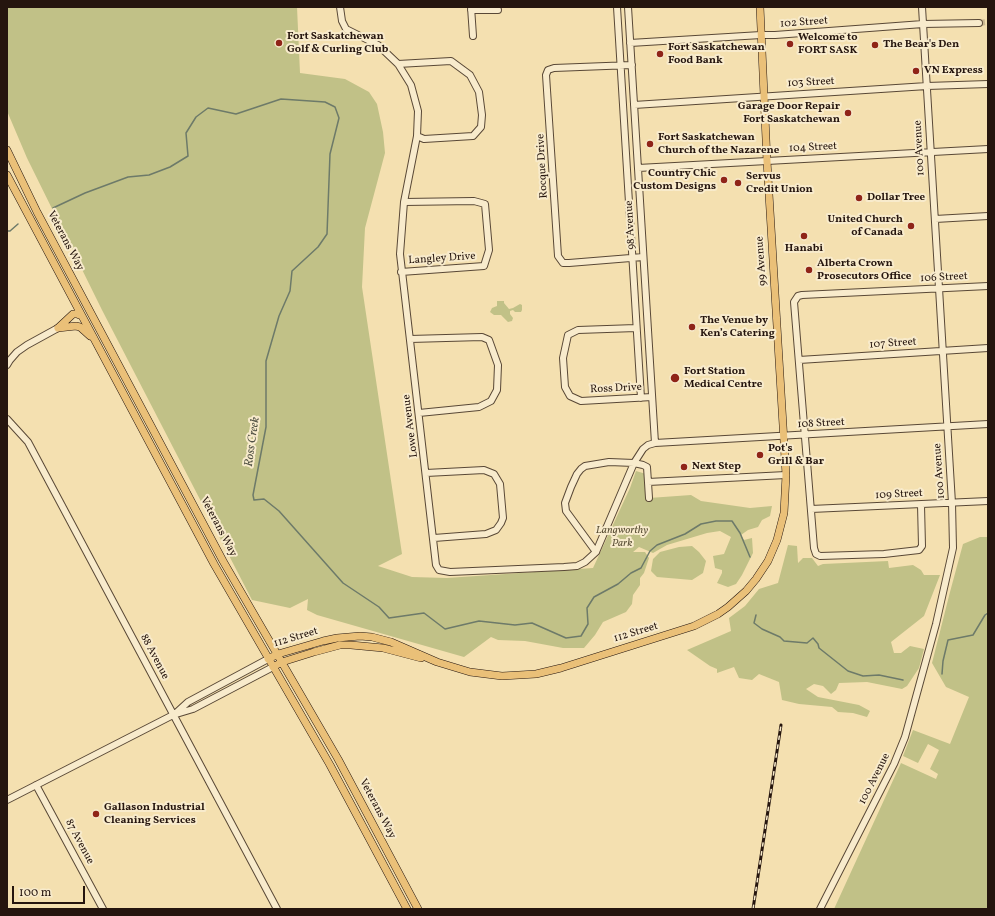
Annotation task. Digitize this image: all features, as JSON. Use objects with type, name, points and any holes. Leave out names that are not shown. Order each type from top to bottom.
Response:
[{"type":"main road","name":"99 Avenue","points":[[760,7],[767,161],[786,476],[784,513]]},
{"type":"main road","name":"Veterans Way","points":[[7,150],[34,206],[223,561],[338,759],[418,909]]},
{"type":"main road","name":"Veterans Way","points":[[7,175],[214,564],[330,765],[407,909]]},
{"type":"main road","points":[[58,328],[72,314],[94,319]]},
{"type":"main road","points":[[58,328],[80,327],[95,342]]},
{"type":"main road","name":"112 Street","points":[[268,659],[278,654],[337,638],[360,636],[372,637],[391,642],[437,662],[460,670],[493,675],[514,676],[536,674],[561,668],[694,626],[718,614],[746,591],[768,561],[773,552],[784,513]]},
{"type":"main road","name":"112 Street","points":[[273,667],[282,662],[340,645],[383,648],[437,662]]},
{"type":"street","name":"Lowe Avenue","points":[[340,7],[343,25],[349,31],[378,45],[398,64],[415,97],[418,120],[417,136],[404,202],[400,254],[437,567],[439,570],[448,572],[577,566],[585,562],[596,552],[634,463],[643,449],[648,445],[655,443]]},
{"type":"street","points":[[617,7],[641,398]]},
{"type":"street","name":"98 Avenue","points":[[628,7],[655,443]]},
{"type":"street","name":"100 Avenue","points":[[820,909],[894,764],[909,726],[936,624],[953,548],[952,503],[922,7]]},
{"type":"street","points":[[473,36],[471,9],[498,10]]},
{"type":"street","name":"102 Street","points":[[630,43],[775,35],[923,24],[979,23]]},
{"type":"street","points":[[398,64],[451,61],[470,75],[479,92],[482,115],[481,127],[473,136],[424,139],[417,136]]},
{"type":"street","name":"Rocque Drive","points":[[632,64],[554,68],[548,70],[546,75],[558,256],[563,263],[569,264],[643,257]]},
{"type":"street","name":"103 Street","points":[[634,105],[927,86],[988,84]]},
{"type":"street","name":"104 Street","points":[[638,168],[988,149]]},
{"type":"street","name":"Langley Drive","points":[[402,272],[484,266],[489,250],[484,204],[474,201],[404,202]]},
{"type":"street","points":[[935,219],[988,216]]},
{"type":"street","name":"106 Street","points":[[799,360],[794,304],[798,296],[988,286]]},
{"type":"street","points":[[7,365],[17,352],[58,328]]},
{"type":"street","name":"Ross Drive","points":[[636,328],[578,330],[568,335],[563,358],[565,387],[570,396],[581,401],[652,397]]},
{"type":"street","points":[[410,339],[482,337],[489,340],[498,365],[497,390],[491,401],[479,407],[419,413]]},
{"type":"street","name":"107 Street","points":[[799,360],[988,348]]},
{"type":"street","points":[[799,360],[814,548],[818,555],[884,554],[919,550],[922,546],[921,505]]},
{"type":"street","name":"88 Avenue","points":[[7,419],[28,442],[278,909]]},
{"type":"street","name":"108 Street","points":[[655,443],[988,424]]},
{"type":"street","points":[[596,552],[566,511],[565,503],[577,474],[585,466],[609,462],[634,463],[647,467],[649,498]]},
{"type":"street","points":[[426,473],[484,470],[494,474],[500,484],[503,518],[496,530],[486,534],[434,538]]},
{"type":"street","points":[[648,482],[786,476]]},
{"type":"street","name":"109 Street","points":[[811,509],[988,501]]},
{"type":"street","name":"112 Street","points":[[173,715],[188,702],[268,659]]},
{"type":"street","name":"112 Street","points":[[7,800],[173,715],[193,709],[273,667]]},
{"type":"street","name":"87 Avenue","points":[[36,785],[103,909]]},
{"type":"green space","name":"Langworthy Park","points":[[7,7],[297,7],[300,73],[345,79],[369,92],[377,104],[383,132],[385,153],[365,228],[362,287],[402,554],[378,566],[412,577],[447,578],[593,568],[630,488],[636,471],[646,474],[649,498],[691,495],[701,501],[750,508],[772,506],[770,516],[762,520],[758,527],[748,530],[741,535],[744,540],[752,538],[753,553],[736,584],[728,587],[717,583],[722,570],[715,568],[713,556],[724,554],[731,537],[720,531],[707,533],[667,545],[653,553],[639,547],[633,552],[645,552],[649,558],[644,573],[640,578],[640,585],[633,595],[632,604],[626,612],[603,622],[595,635],[584,648],[563,648],[525,641],[498,640],[491,637],[464,657],[317,615],[307,610],[308,599],[290,608],[252,600],[102,310],[27,158],[7,111]]},
{"type":"green space","points":[[497,301],[504,301],[509,309],[520,304],[522,305],[522,310],[521,312],[515,312],[513,310],[510,311],[513,318],[512,321],[508,322],[501,315],[494,315],[490,312],[492,308],[497,306]]},
{"type":"green space","points":[[980,537],[988,537],[988,909],[834,909],[901,763],[936,779],[938,774],[930,769],[939,750],[928,744],[918,763],[903,756],[913,730],[950,744],[969,697],[946,687],[932,663],[963,544]]},
{"type":"green space","points":[[788,545],[797,546],[798,563],[803,558],[812,558],[818,566],[823,564],[888,561],[889,568],[913,565],[921,570],[924,575],[940,575],[924,616],[891,642],[894,653],[901,653],[910,646],[924,649],[919,668],[907,686],[902,689],[867,682],[839,683],[836,690],[831,694],[823,686],[814,684],[806,689],[818,697],[859,705],[870,711],[867,717],[853,713],[838,712],[832,707],[799,704],[782,700],[779,682],[759,674],[752,680],[739,678],[734,667],[717,673],[717,669],[710,666],[687,650],[731,631],[729,618],[745,606],[759,589],[778,583]]},
{"type":"green space","points":[[692,546],[706,561],[703,573],[692,580],[657,577],[651,571],[653,559],[660,552],[679,547]]},
{"type":"waterway","name":"Ross Creek","points":[[53,208],[85,193],[128,177],[149,175],[170,167],[188,156],[186,133],[196,117],[208,108],[236,114],[281,99],[325,102],[335,107],[339,118],[330,154],[327,234],[318,247],[292,271],[290,291],[279,316],[266,361],[266,427],[253,495],[254,500],[264,499],[279,511],[343,583],[379,607],[389,618],[424,613],[445,629],[479,621],[515,625],[532,623],[566,638],[581,636],[588,624],[587,608],[594,597],[618,584],[631,573],[641,568],[650,551],[657,545],[685,534],[701,524],[716,521],[732,521],[740,533],[750,557]]},
{"type":"waterway","name":"Ross Creek","points":[[7,231],[10,231],[18,224]]},
{"type":"waterway","name":"Ross Creek","points":[[942,674],[943,661],[948,640],[973,635],[985,615],[988,613]]},
{"type":"waterway","name":"Ross Creek","points":[[756,615],[754,623],[762,629],[780,637],[784,641],[807,643],[813,638],[818,644],[819,648],[848,671],[863,676],[879,675],[903,680]]},
{"type":"tunnel","points":[[979,23],[988,22]]},
{"type":"railway","points":[[753,909],[781,725]]},
{"type":"place","name":"Fort Saskatchewan Golf & Curling Club","points":[[279,43]]},
{"type":"place","name":"Welcome to FORT SASK","points":[[790,44]]},
{"type":"place","name":"The Bear's Den","points":[[875,45]]},
{"type":"place","name":"Fort Saskatchewan Food Bank","points":[[660,54]]},
{"type":"place","name":"VN Express","points":[[916,71]]},
{"type":"place","name":"Garage Door Repair Fort Saskatchewan","points":[[848,113]]},
{"type":"place","name":"Fort Saskatchewan Church of the Nazarene","points":[[650,144]]},
{"type":"place","name":"Country Chic Custom Designs","points":[[724,180]]},
{"type":"place","name":"Servus Credit Union","points":[[738,183]]},
{"type":"place","name":"Dollar Tree","points":[[859,198]]},
{"type":"place","name":"United Church of Canada","points":[[911,226]]},
{"type":"place","name":"Hanabi","points":[[804,236]]},
{"type":"place","name":"Alberta Crown Prosecutors Office","points":[[809,270]]},
{"type":"place","name":"The Venue by Ken’s Catering","points":[[692,327]]},
{"type":"place","name":"Fort Station Medical Centre","points":[[675,378]]},
{"type":"place","name":"Pot's Grill & Bar","points":[[760,455]]},
{"type":"place","name":"Next Step","points":[[684,467]]},
{"type":"place","name":"Gallason Industrial Cleaning Services","points":[[96,814]]}]
